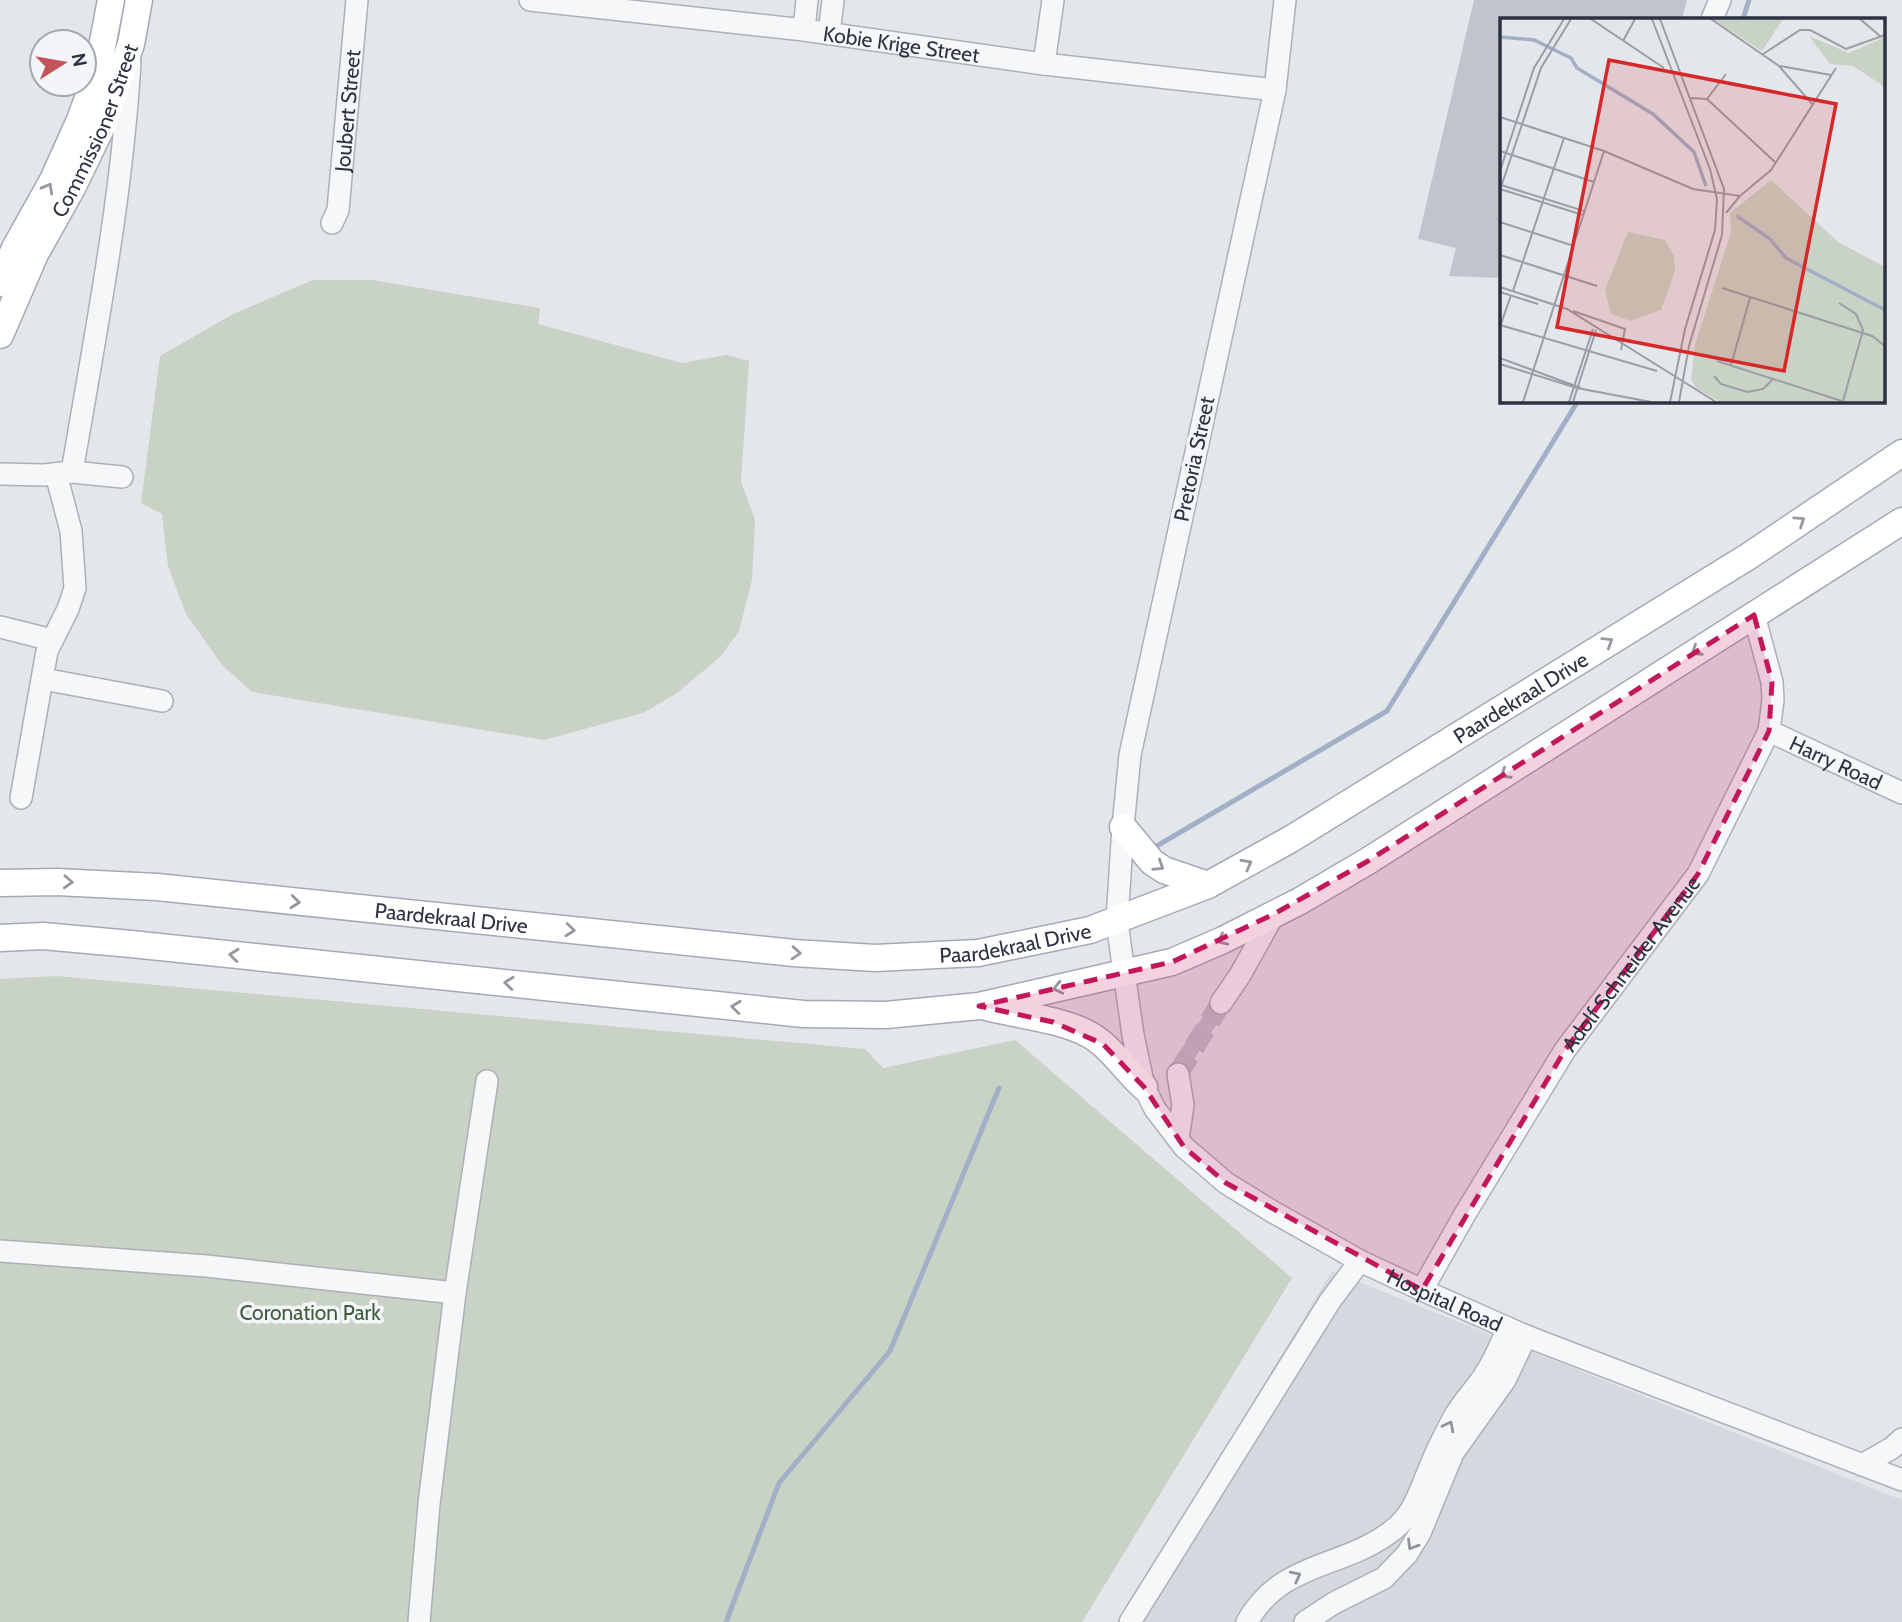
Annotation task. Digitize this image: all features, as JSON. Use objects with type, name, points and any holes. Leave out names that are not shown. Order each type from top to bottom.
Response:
[{"type":"main road","name":"Commissioner Street","points":[[12,264],[80,120],[97,73],[111,0]]},
{"type":"main road","name":"Commissioner Street","points":[[12,264],[72,188],[104,122],[131,44],[139,0]]},
{"type":"main road","points":[[0,335],[12,264]]},
{"type":"main road","name":"Paardekraal Drive","points":[[0,883],[57,882],[157,887],[794,953],[874,958],[978,953],[1090,930],[1208,885],[1291,839],[1749,556],[1902,453]]},
{"type":"main road","points":[[0,938],[43,936],[118,942],[803,1014],[886,1015],[979,1006],[1172,962],[1274,914],[1368,861],[1902,522]]},
{"type":"main road","points":[[1123,827],[1152,862],[1164,870],[1208,885]]},
{"type":"main road","points":[[979,1006],[1071,1027],[1090,1035],[1103,1044],[1144,1087]]},
{"type":"street","name":"Joubert Street","points":[[332,222],[338,210],[358,0]]},
{"type":"street","name":"Kobie Krige Street","points":[[530,0],[581,3],[804,30],[1044,64],[1275,90]]},
{"type":"street","points":[[804,30],[807,0]]},
{"type":"street","points":[[829,34],[833,0]]},
{"type":"street","points":[[1044,64],[1053,0]]},
{"type":"street","name":"Pretoria Street","points":[[1125,973],[1118,920],[1130,755],[1275,90],[1285,0]]},
{"type":"street","points":[[1712,18],[1720,0]]},
{"type":"street","points":[[21,798],[47,651],[68,609],[75,588],[64,473],[104,283],[127,111],[131,44]]},
{"type":"street","points":[[0,474],[64,473],[122,477]]},
{"type":"street","name":"Adolf Schneider Avenue","points":[[1422,1290],[1565,1050],[1698,874],[1769,731],[1772,682],[1754,615]]},
{"type":"street","points":[[0,627],[52,640]]},
{"type":"street","points":[[43,679],[162,701]]},
{"type":"street","name":"Harry Road","points":[[1769,731],[1902,793]]},
{"type":"street","points":[[1221,1003],[1274,914]]},
{"type":"street","name":"Hospital Road","points":[[1125,973],[1137,1058],[1144,1087],[1155,1109],[1184,1147],[1227,1183],[1360,1261],[1517,1332],[1902,1480]]},
{"type":"street","points":[[1178,1074],[1183,1105],[1178,1139]]},
{"type":"street","points":[[419,1622],[429,1504],[454,1293],[487,1081]]},
{"type":"street","points":[[0,1251],[206,1266],[454,1293]]},
{"type":"street","points":[[1130,1622],[1330,1301],[1360,1261]]},
{"type":"street","points":[[1310,1620],[1384,1578],[1407,1554],[1420,1533],[1452,1453],[1505,1380],[1517,1332]]},
{"type":"street","points":[[1247,1622],[1266,1596],[1296,1574],[1375,1541],[1407,1517],[1418,1499],[1439,1446],[1455,1415],[1517,1332]]},
{"type":"street","points":[[1862,1465],[1902,1439]]},
{"type":"highlighted area","points":[[1754,615],[1772,682],[1769,731],[1698,874],[1565,1050],[1422,1290],[1226,1183],[1184,1147],[1144,1087],[1103,1044],[1053,1022],[979,1006],[1172,962],[1274,914],[1368,861]]},
{"type":"shaded area","points":[[1332,1271],[1902,1500],[1902,1622],[1120,1622]]},
{"type":"green space","points":[[313,280],[372,280],[540,308],[538,324],[682,363],[727,355],[749,361],[741,482],[755,520],[752,580],[739,631],[720,657],[677,693],[643,713],[544,740],[252,692],[222,665],[186,614],[168,566],[162,514],[141,503],[160,356],[233,314]]},
{"type":"green space","name":"Coronation Park","points":[[57,976],[865,1049],[883,1068],[1015,1040],[1292,1278],[1082,1622],[0,1622],[0,979]]},
{"type":"building","points":[[1474,0],[1687,0],[1682,18],[1500,18],[1500,278],[1449,276],[1456,248],[1418,239]]},
{"type":"building","points":[[1209,1007],[1213,1013],[1222,1016],[1189,1067],[1182,1062],[1173,1062]]},
{"type":"waterway","points":[[1743,18],[1749,0]]},
{"type":"waterway","points":[[1155,847],[1387,711],[1577,402]]},
{"type":"waterway","points":[[726,1622],[779,1483],[890,1351],[999,1088]]},
{"type":"tunnel","points":[[1178,1074],[1221,1003]]}]
